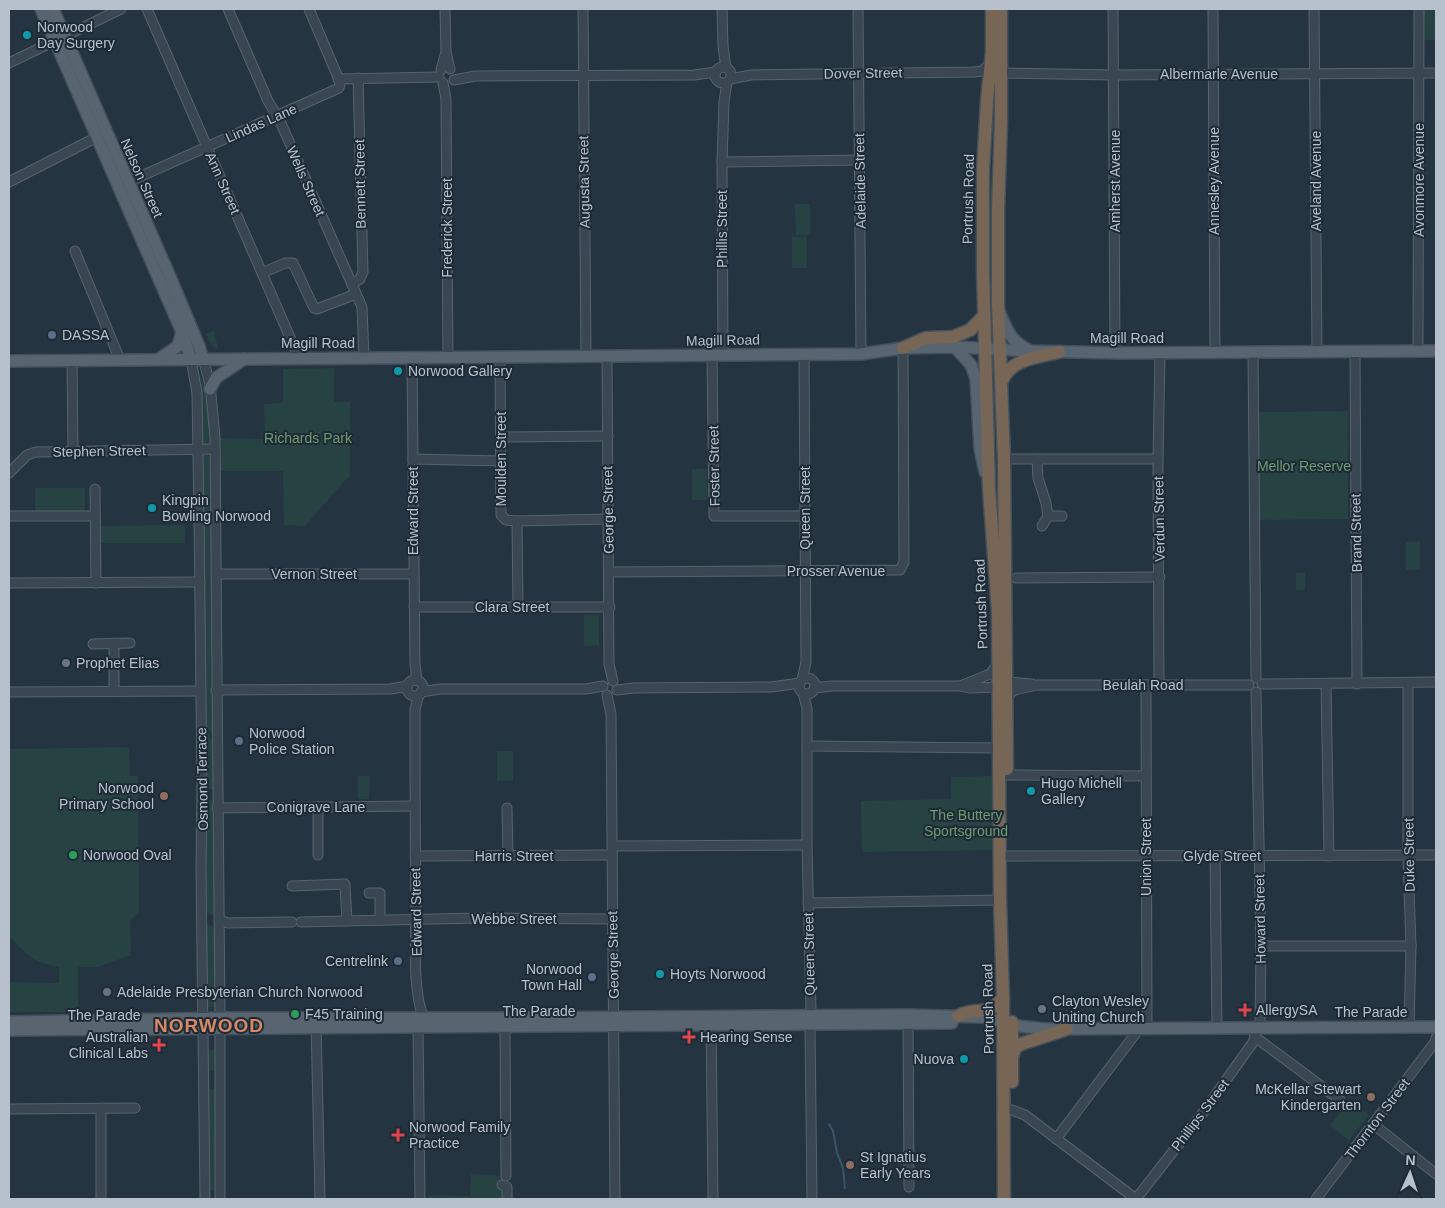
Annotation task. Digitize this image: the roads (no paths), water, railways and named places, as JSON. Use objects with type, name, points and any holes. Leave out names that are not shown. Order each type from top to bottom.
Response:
[{"type":"highway","name":"Portrush Road","points":[[992,9],[992,58],[986,100],[982,201],[984,349],[989,489],[998,611],[998,664],[1002,685],[1008,698],[1008,1110],[1012,1199]]},
{"type":"highway","name":"Portrush Road","points":[[1000,9],[998,309],[1002,382],[1006,610],[1002,685],[1002,736],[999,746],[1000,900],[1004,998],[1013,1054],[1008,1110],[1004,1199]]},
{"type":"highway","points":[[985,126],[996,81],[1001,73],[992,58]]},
{"type":"highway","points":[[903,348],[926,338],[952,337],[967,331],[984,316]]},
{"type":"highway","points":[[1002,382],[1005,372],[1016,364],[1059,352]]},
{"type":"highway","points":[[958,1016],[967,1012],[982,1012],[994,1008],[1004,998]]},
{"type":"highway","points":[[1013,1054],[1016,1047],[1021,1044],[1067,1029]]},
{"type":"main road","name":"Nelson Street","points":[[41,9],[60,38],[102,135],[182,332],[197,359]]},
{"type":"main road","name":"Nelson Street","points":[[53,9],[60,38]]},
{"type":"main road","name":"Nelson Street","points":[[102,135],[128,182],[199,346],[197,359]]},
{"type":"main road","points":[[998,309],[1008,332],[1015,342],[1031,351]]},
{"type":"main road","points":[[160,360],[178,346],[182,332]]},
{"type":"main road","points":[[955,347],[970,364],[976,379],[980,449],[989,489]]},
{"type":"main road","name":"Magill Road","points":[[9,360],[804,355],[861,354],[903,348],[955,347],[1115,353],[1436,351]]},
{"type":"main road","points":[[210,389],[216,378],[244,359]]},
{"type":"main road","name":"The Parade","points":[[933,1020],[958,1016],[982,1017],[1008,1027]]},
{"type":"main road","name":"The Parade","points":[[9,1030],[202,1024],[811,1020],[933,1020],[1046,1030],[1218,1028],[1257,1031],[1436,1027]]},
{"type":"main road","name":"The Parade","points":[[9,1022],[100,1026]]},
{"type":"street","points":[[9,64],[121,9]]},
{"type":"street","name":"Ann Street","points":[[147,9],[299,358]]},
{"type":"street","name":"Wells Street","points":[[228,9],[356,294],[363,312],[364,358]]},
{"type":"street","points":[[308,9],[338,84]]},
{"type":"street","name":"Frederick Street","points":[[445,9],[448,357]]},
{"type":"street","name":"Augusta Street","points":[[583,9],[586,356]]},
{"type":"street","name":"Phillis Street","points":[[718,355],[724,102],[722,9]]},
{"type":"street","name":"Adelaide Street","points":[[858,9],[861,354]]},
{"type":"street","name":"Amherst Avenue","points":[[1113,9],[1115,353]]},
{"type":"street","name":"Annesley Avenue","points":[[1213,9],[1215,352]]},
{"type":"street","name":"Aveland Avenue","points":[[1314,9],[1317,352]]},
{"type":"street","name":"Avonmore Avenue","points":[[1418,352],[1419,9]]},
{"type":"street","name":"Dover Street","points":[[338,84],[358,78],[447,76],[974,72],[982,70],[992,58]]},
{"type":"street","points":[[974,72],[980,75],[984,83],[986,100]]},
{"type":"street","name":"Albermarle Avenue","points":[[1001,73],[1114,75],[1436,73]]},
{"type":"street","name":"Bennett Street","points":[[352,284],[360,279],[363,272],[358,78]]},
{"type":"street","name":"Lindas Lane","points":[[128,182],[276,115],[338,84]]},
{"type":"street","points":[[9,182],[102,135]]},
{"type":"street","points":[[722,162],[860,160]]},
{"type":"street","points":[[75,251],[120,360]]},
{"type":"street","points":[[262,273],[285,264],[293,264],[316,309],[356,294]]},
{"type":"street","name":"Prosser Avenue","points":[[609,572],[898,571],[903,565],[903,348]]},
{"type":"street","points":[[1252,352],[1256,682]]},
{"type":"street","name":"Brand Street","points":[[1355,352],[1357,684]]},
{"type":"street","name":"Verdun Street","points":[[1159,684],[1158,459],[1160,353]]},
{"type":"street","name":"Foster Street","points":[[718,355],[714,516],[805,516]]},
{"type":"street","name":"Queen Street","points":[[804,355],[808,746],[807,845],[811,1020],[812,1199]]},
{"type":"street","name":"George Street","points":[[607,356],[610,607],[609,664],[606,674],[610,688],[615,1199]]},
{"type":"street","name":"Moulden Street","points":[[500,357],[501,515],[506,520],[517,521],[518,607]]},
{"type":"street","name":"Edward Street","points":[[412,358],[420,1199]]},
{"type":"street","name":"Osmond Terrace","points":[[197,359],[210,389],[214,417],[215,449],[220,1198]]},
{"type":"street","name":"Osmond Terrace","points":[[197,359],[205,1198]]},
{"type":"street","points":[[72,360],[73,451]]},
{"type":"street","points":[[501,437],[608,436]]},
{"type":"street","name":"Stephen Street","points":[[9,473],[32,453],[215,449]]},
{"type":"street","points":[[413,459],[501,461]]},
{"type":"street","points":[[1004,459],[1158,459]]},
{"type":"street","points":[[1037,459],[1038,478],[1048,516],[1042,526]]},
{"type":"street","points":[[95,489],[96,583]]},
{"type":"street","points":[[9,516],[95,516]]},
{"type":"street","points":[[1048,516],[1062,516]]},
{"type":"street","points":[[517,521],[608,519]]},
{"type":"street","name":"Vernon Street","points":[[216,574],[413,574]]},
{"type":"street","points":[[1016,578],[1160,577]]},
{"type":"street","points":[[9,584],[200,582]]},
{"type":"street","name":"Clara Street","points":[[414,607],[610,607]]},
{"type":"street","points":[[93,644],[130,643]]},
{"type":"street","points":[[114,644],[114,691]]},
{"type":"street","name":"Beulah Road","points":[[960,686],[990,674],[998,664]]},
{"type":"street","name":"Beulah Road","points":[[216,690],[586,689],[610,688],[623,684],[634,688],[783,686],[960,686],[969,688],[1024,682],[1037,685]]},
{"type":"street","name":"Howard Street","points":[[1256,682],[1260,690],[1256,692],[1261,946],[1257,1031]]},
{"type":"street","name":"Duke Street","points":[[1408,682],[1408,855],[1411,946],[1409,1027]]},
{"type":"street","name":"Beulah Road","points":[[1008,698],[1011,692],[1015,690],[1037,685],[1436,682]]},
{"type":"street","name":"Union Street","points":[[1143,1029],[1146,684]]},
{"type":"street","points":[[1326,684],[1328,856]]},
{"type":"street","points":[[9,692],[201,690]]},
{"type":"street","points":[[808,746],[999,746]]},
{"type":"street","points":[[1007,775],[1145,776]]},
{"type":"street","name":"Conigrave Lane","points":[[217,808],[415,806]]},
{"type":"street","points":[[318,807],[318,855]]},
{"type":"street","points":[[507,808],[508,856]]},
{"type":"street","name":"Harris Street","points":[[416,856],[508,856],[612,850],[807,845]]},
{"type":"street","name":"Glyde Street","points":[[1008,856],[1436,855]]},
{"type":"street","points":[[1215,856],[1218,1028]]},
{"type":"street","points":[[292,886],[345,884],[347,921]]},
{"type":"street","points":[[369,893],[380,893],[380,920]]},
{"type":"street","points":[[808,902],[1000,900]]},
{"type":"street","name":"Webbe Street","points":[[219,920],[228,923],[613,919]]},
{"type":"street","points":[[1261,946],[1411,946]]},
{"type":"street","points":[[908,1020],[909,1187]]},
{"type":"street","points":[[711,1021],[714,1199]]},
{"type":"street","points":[[316,1024],[320,1199]]},
{"type":"street","points":[[1056,1139],[1143,1029]]},
{"type":"street","points":[[1257,1031],[1340,1100]]},
{"type":"street","name":"Phillips Street","points":[[1136,1199],[1199,1118],[1257,1031]]},
{"type":"street","points":[[505,1034],[504,1180],[507,1188],[507,1199]]},
{"type":"street","name":"Thornton Street","points":[[1316,1199],[1430,1050],[1436,1038]]},
{"type":"street","points":[[101,1108],[101,1199]]},
{"type":"street","points":[[9,1109],[135,1108]]},
{"type":"street","points":[[1008,1110],[1025,1115],[1136,1199]]},
{"type":"street","points":[[1373,1124],[1436,1174]]},
{"type":"street","points":[[205,1198],[220,1198]]},
{"type":"waterway","points":[[829,1124],[833,1131],[837,1153],[843,1168],[845,1188]]},
{"type":"place","name":"Norwood Day Surgery","points":[[27,35]]},
{"type":"place","name":"DASSA","points":[[52,335]]},
{"type":"place","name":"Norwood Gallery","points":[[398,371]]},
{"type":"place","name":"Kingpin Bowling Norwood","points":[[152,508]]},
{"type":"place","name":"Prophet Elias","points":[[66,663]]},
{"type":"place","name":"Norwood Police Station","points":[[239,741]]},
{"type":"place","name":"Hugo Michell Gallery","points":[[1031,791]]},
{"type":"place","name":"Norwood Primary School","points":[[164,796]]},
{"type":"place","name":"Norwood Oval","points":[[73,855]]},
{"type":"place","name":"Centrelink","points":[[398,961]]},
{"type":"place","name":"Hoyts Norwood","points":[[660,974]]},
{"type":"place","name":"Norwood Town Hall","points":[[592,977]]},
{"type":"place","name":"Adelaide Presbyterian Church Norwood","points":[[107,992]]},
{"type":"place","name":"Clayton Wesley Uniting Church","points":[[1042,1009]]},
{"type":"place","name":"AllergySA","points":[[1245,1010]]},
{"type":"place","name":"F45 Training","points":[[295,1014]]},
{"type":"place","name":"Hearing Sense","points":[[689,1037]]},
{"type":"place","name":"Australian Clinical Labs","points":[[159,1045]]},
{"type":"place","name":"Nuova","points":[[964,1059]]},
{"type":"place","name":"McKellar Stewart Kindergarten","points":[[1371,1097]]},
{"type":"place","name":"Norwood Family Practice","points":[[398,1135]]},
{"type":"place","name":"St Ignatius Early Years","points":[[850,1165]]},
{"type":"district","name":"NORWOOD","points":[[209,1025]]},
{"type":"park label","name":"Richards Park","points":[[308,438]]},
{"type":"park label","name":"Mellor Reserve","points":[[1304,466]]},
{"type":"park label","name":"The Buttery Sportsground","points":[[966,824]]}]
